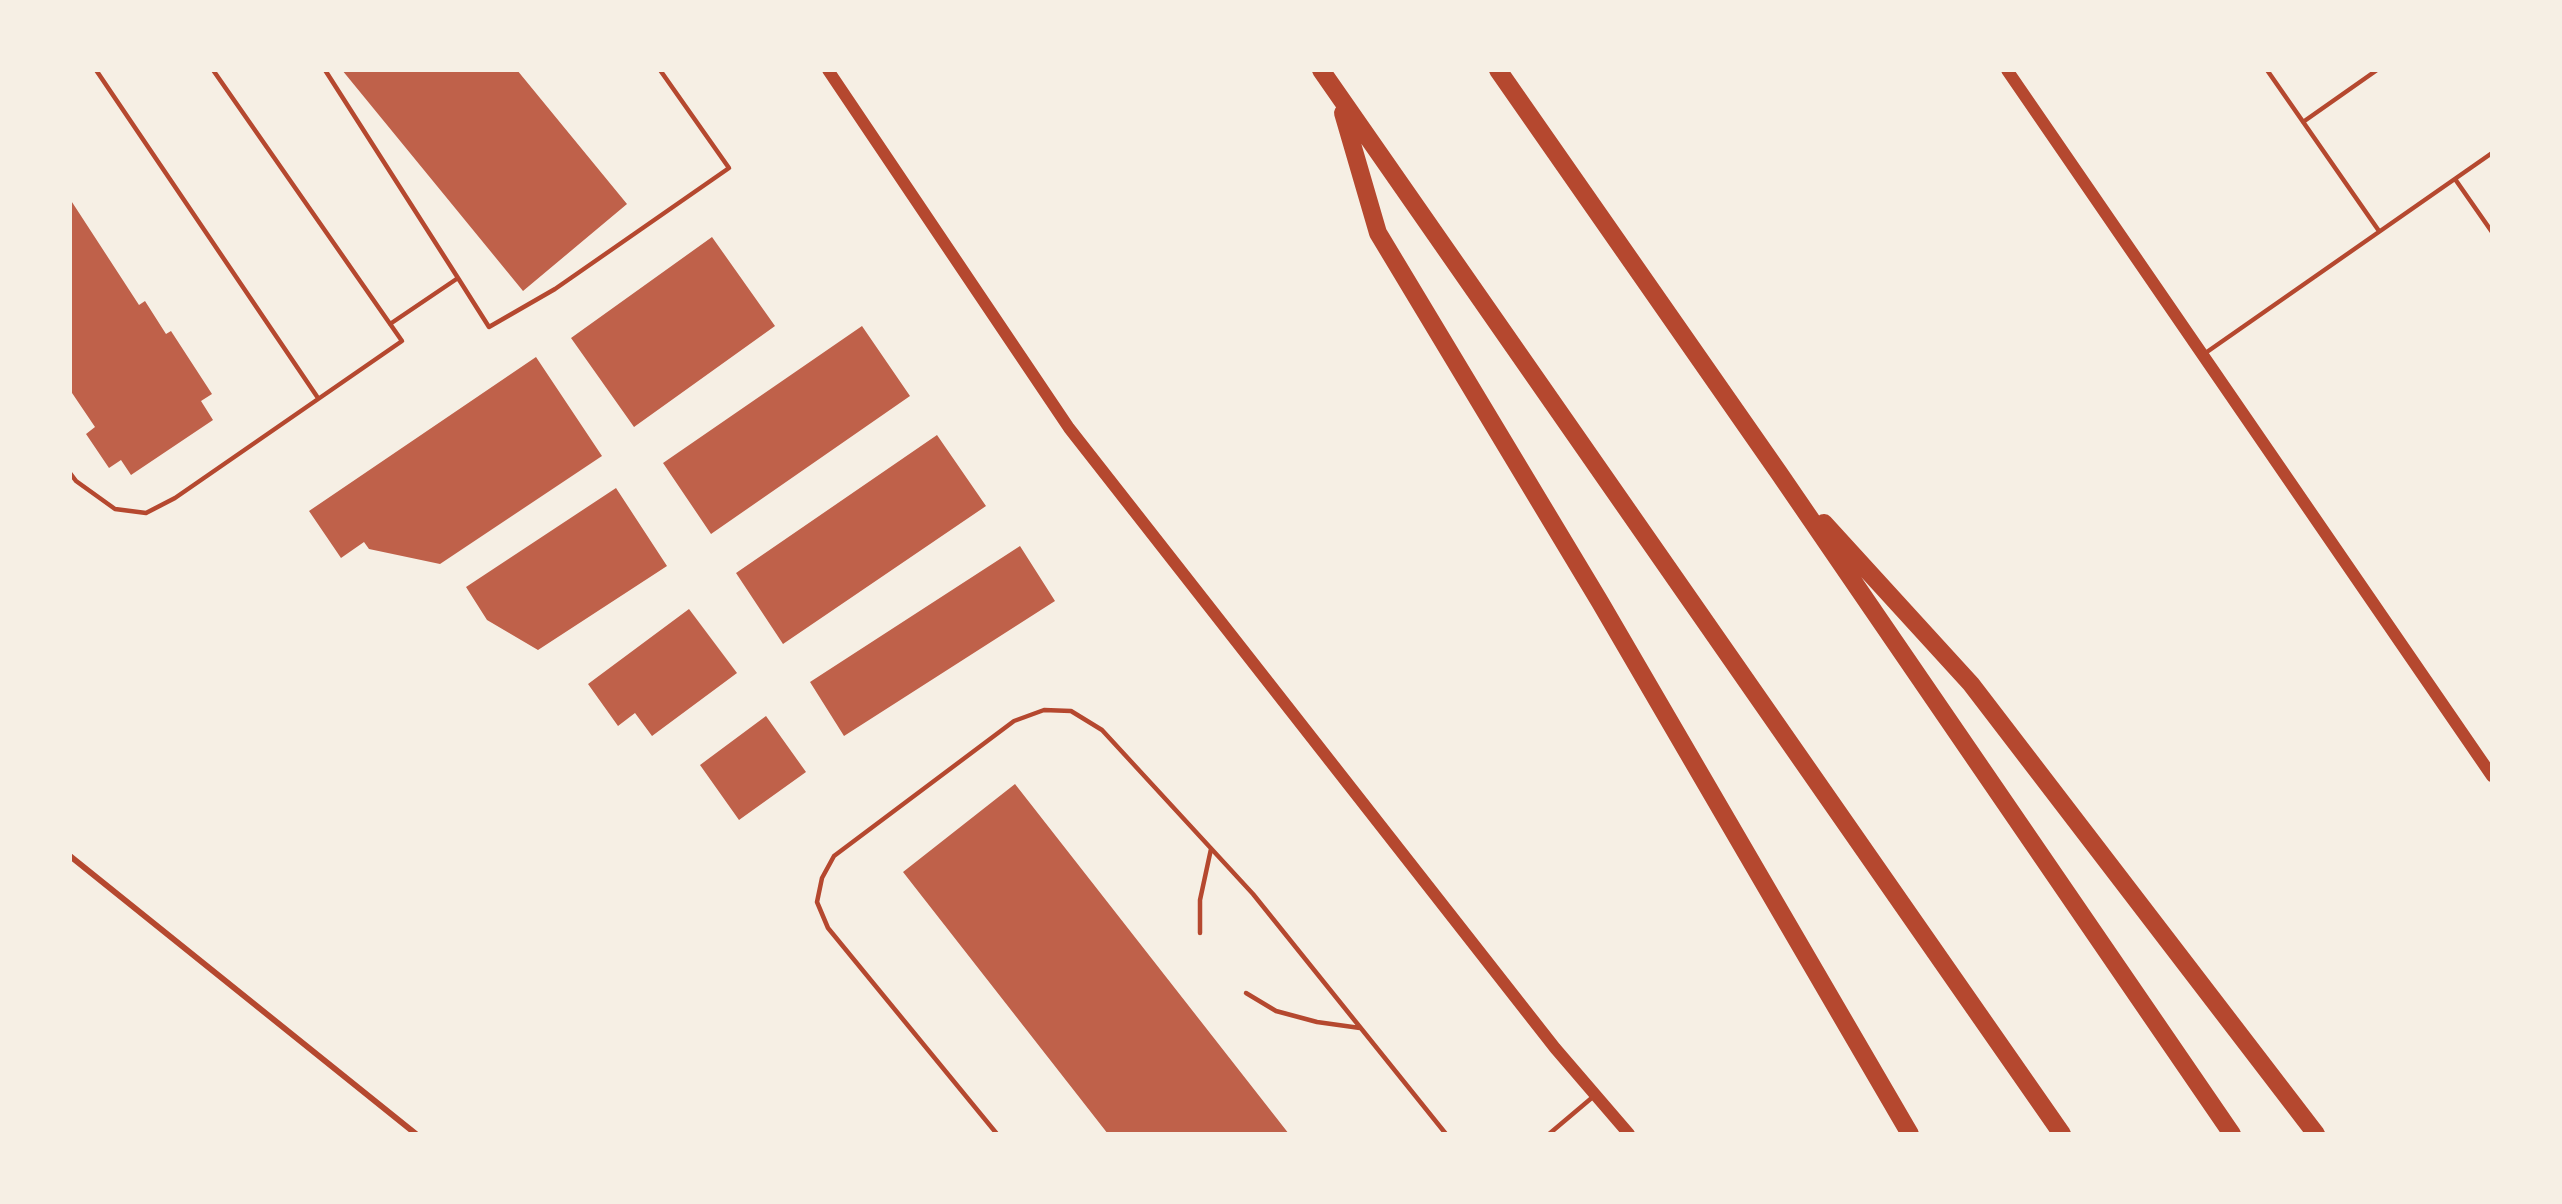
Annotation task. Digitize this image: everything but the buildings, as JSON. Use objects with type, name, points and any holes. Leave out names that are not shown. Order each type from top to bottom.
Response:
[{"type":"highway","points":[[1321,70],[2062,1134]]},
{"type":"highway","points":[[1498,70],[1779,473],[2232,1134]]},
{"type":"highway","points":[[1339,97],[1378,233],[1600,602],[1910,1134]]},
{"type":"highway","points":[[1779,473],[1971,684],[2316,1134]]},
{"type":"main road","points":[[828,70],[1069,428],[1555,1048],[1629,1134]]},
{"type":"main road","points":[[2007,70],[2492,776]]},
{"type":"street","points":[[70,856],[416,1134]]},
{"type":"lane","points":[[96,70],[318,398]]},
{"type":"lane","points":[[70,473],[76,481],[115,509],[146,513],[175,498],[402,341],[213,70]]},
{"type":"lane","points":[[325,70],[489,327],[555,289],[729,168],[660,70]]},
{"type":"lane","points":[[2267,70],[2379,231]]},
{"type":"lane","points":[[2303,122],[2377,70]]},
{"type":"lane","points":[[2202,355],[2492,153]]},
{"type":"lane","points":[[2455,178],[2492,232]]},
{"type":"lane","points":[[390,324],[458,278]]},
{"type":"lane","points":[[997,1134],[828,928],[818,902],[822,878],[834,856],[1014,721],[1044,710],[1071,711],[1101,730],[1253,894],[1446,1134]]},
{"type":"lane","points":[[1200,933],[1200,900],[1211,849]]},
{"type":"lane","points":[[1246,993],[1276,1011],[1317,1022],[1361,1028]]},
{"type":"lane","points":[[1549,1134],[1596,1094]]}]
